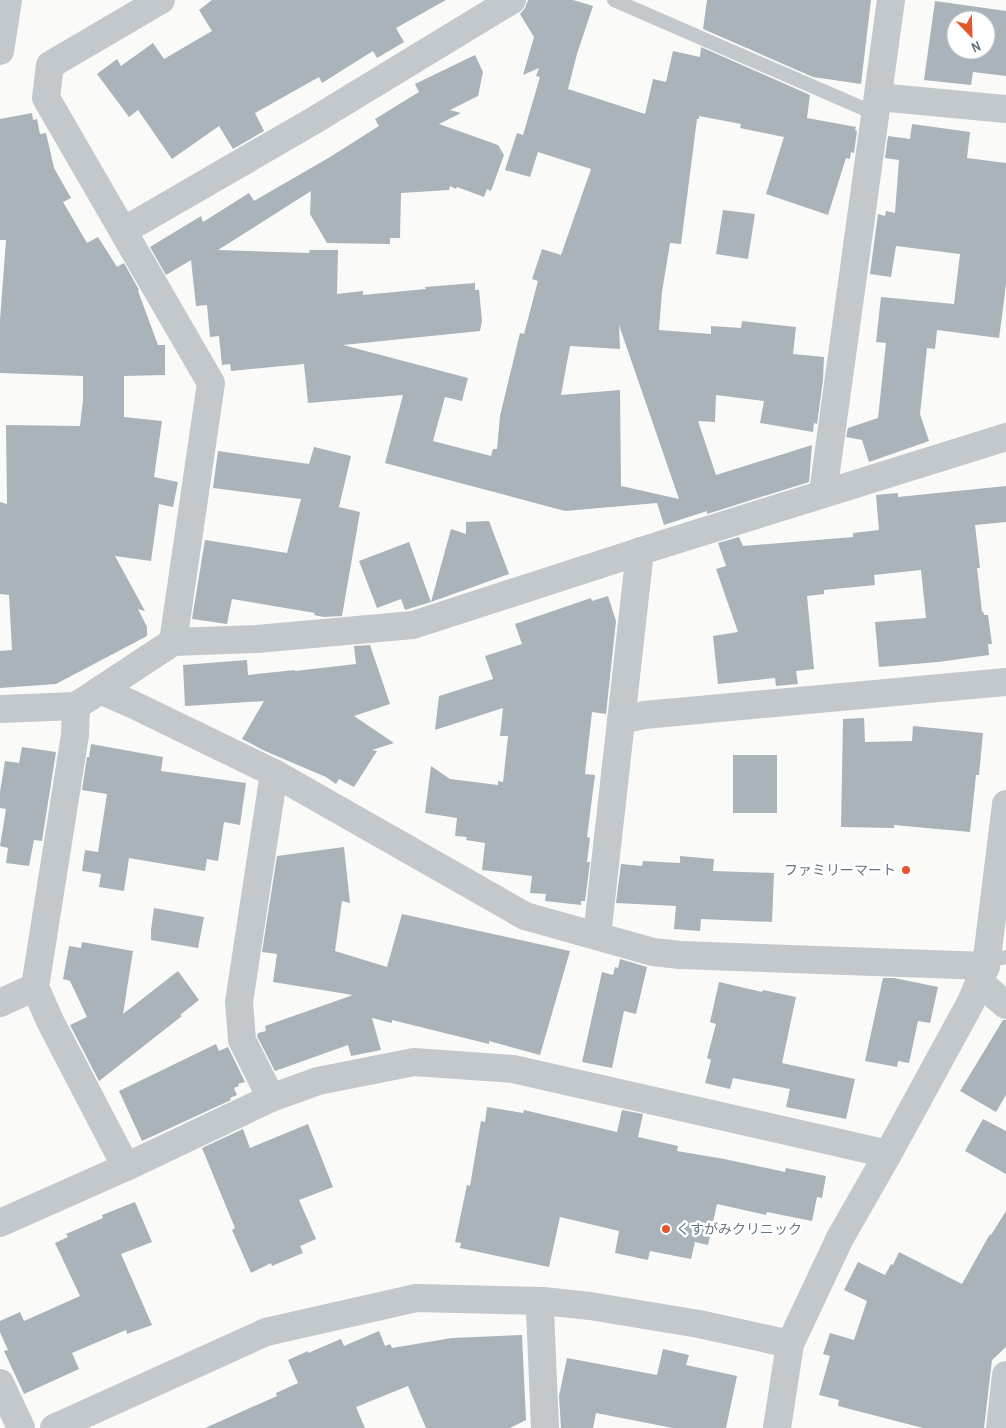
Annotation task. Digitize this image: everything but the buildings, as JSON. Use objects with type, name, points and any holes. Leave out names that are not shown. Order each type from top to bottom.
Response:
[{"type":"street","points":[[0,51],[8,0]]},
{"type":"street","points":[[161,0],[50,65],[46,98],[211,384],[172,642]]},
{"type":"street","points":[[123,231],[314,121],[512,0]]},
{"type":"street","points":[[823,493],[891,0]]},
{"type":"street","points":[[877,106],[1006,109]]},
{"type":"street","points":[[0,709],[76,706],[172,642],[257,639],[413,626],[640,551],[1006,437]]},
{"type":"street","points":[[597,936],[640,551]]},
{"type":"street","points":[[621,720],[644,715],[1006,682]]},
{"type":"street","points":[[100,690],[274,773],[525,916],[653,952],[680,956],[989,967]]},
{"type":"street","points":[[76,706],[75,735],[35,987],[50,1022],[126,1167]]},
{"type":"street","points":[[271,1098],[242,1040],[239,1002],[274,773]]},
{"type":"street","points":[[777,1428],[790,1344],[840,1238],[888,1154],[989,967],[1006,804]]},
{"type":"street","points":[[989,967],[1006,1005]]},
{"type":"street","points":[[0,1002],[35,987]]},
{"type":"street","points":[[0,1223],[126,1167],[271,1098],[318,1081],[414,1062],[513,1069],[888,1154]]},
{"type":"street","points":[[54,1428],[266,1332],[416,1298],[543,1301],[590,1306],[699,1324],[790,1344]]},
{"type":"street","points":[[543,1301],[540,1310],[546,1428]]},
{"type":"street","points":[[1000,1428],[1006,1375]]},
{"type":"street","points":[[0,1383],[21,1428]]},
{"type":"lane","points":[[614,0],[877,106]]},
{"type":"place","name":"ファミリーマート","points":[[906,870]]},
{"type":"place","name":"くすがみクリニック","points":[[666,1229]]}]
